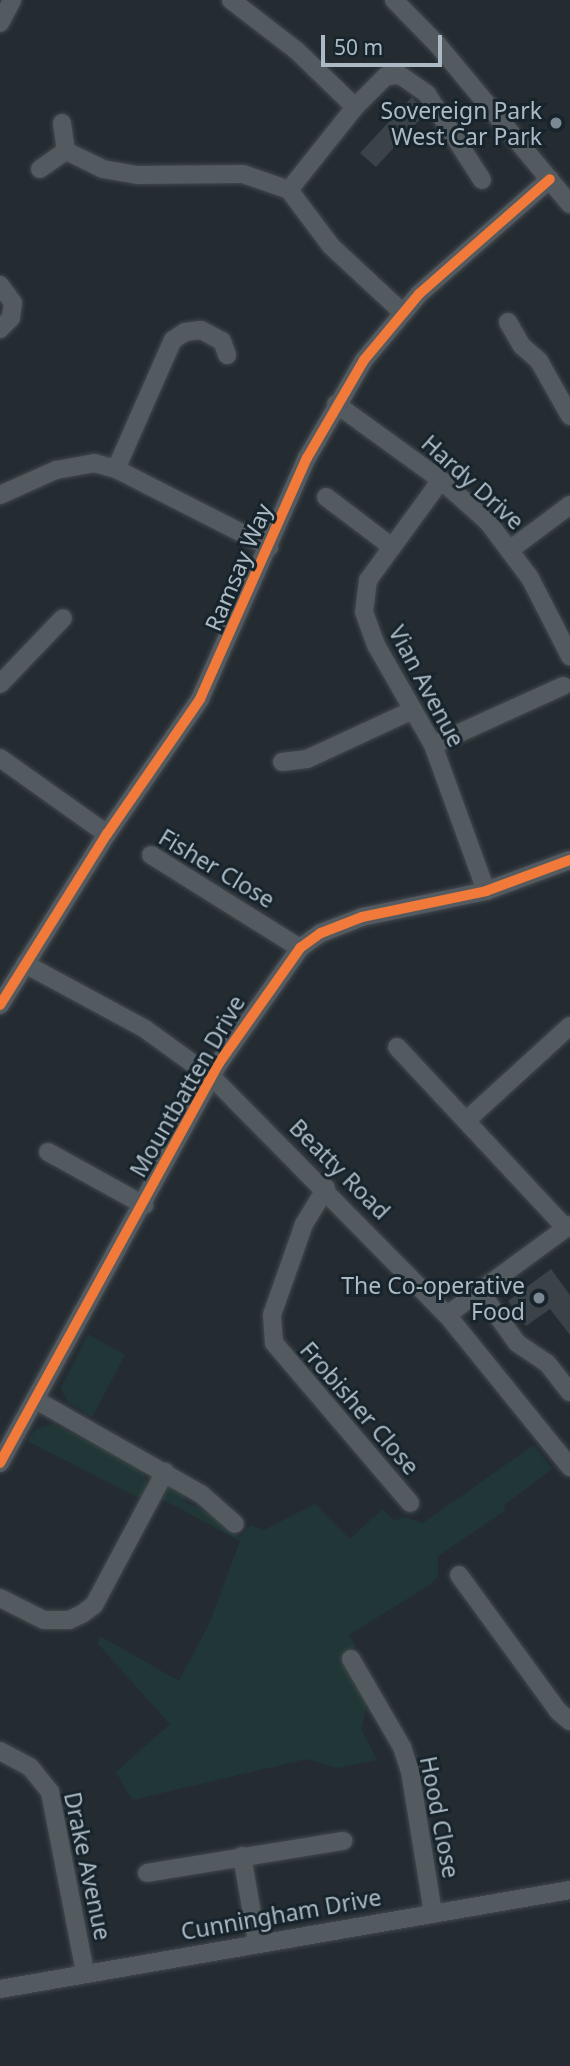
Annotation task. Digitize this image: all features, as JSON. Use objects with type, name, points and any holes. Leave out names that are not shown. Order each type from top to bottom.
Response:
[{"type":"street","points":[[231,0],[296,50],[355,107]]},
{"type":"street","points":[[394,0],[570,204]]},
{"type":"street","points":[[0,23],[9,1]]},
{"type":"street","points":[[289,190],[355,107],[386,76],[400,75],[427,94],[482,180]]},
{"type":"street","points":[[62,123],[66,150]]},
{"type":"street","points":[[66,150],[103,169],[138,175],[243,174],[289,190],[331,246],[402,312]]},
{"type":"street","points":[[40,169],[66,150]]},
{"type":"street","name":"Ramsay Way","points":[[0,1005],[107,834],[200,699],[336,404],[402,312],[551,179]]},
{"type":"street","points":[[0,285],[13,303],[11,318],[0,329]]},
{"type":"street","points":[[508,322],[522,346],[539,361],[570,416]]},
{"type":"street","points":[[116,468],[173,340],[185,332],[201,330],[222,341],[227,355]]},
{"type":"street","name":"Hardy Drive","points":[[336,404],[441,480],[511,549],[547,608],[570,656]]},
{"type":"street","points":[[0,495],[77,464],[116,468],[270,547]]},
{"type":"street","name":"Vian Avenue","points":[[441,480],[368,580],[364,612],[376,645],[433,745],[486,891]]},
{"type":"street","points":[[326,497],[392,547]]},
{"type":"street","points":[[511,549],[570,505]]},
{"type":"street","points":[[0,684],[62,618]]},
{"type":"street","points":[[433,745],[563,686]]},
{"type":"street","points":[[282,762],[307,759],[413,710]]},
{"type":"street","points":[[0,758],[107,834]]},
{"type":"street","name":"Fisher Close","points":[[151,855],[300,948]]},
{"type":"street","name":"Mountbatten Drive","points":[[0,1463],[213,1078],[268,987],[300,948],[321,933],[362,917],[486,891],[570,860]]},
{"type":"street","name":"Beatty Road","points":[[25,964],[153,1034],[213,1078],[326,1188],[447,1315],[570,1467]]},
{"type":"street","points":[[468,1119],[570,1026]]},
{"type":"street","points":[[397,1047],[568,1227],[447,1315]]},
{"type":"street","points":[[48,1153],[144,1206]]},
{"type":"street","name":"Frobisher Close","points":[[326,1188],[304,1224],[272,1315],[274,1343],[410,1503]]},
{"type":"street","points":[[479,1290],[517,1343],[547,1363],[570,1392]]},
{"type":"street","points":[[36,1400],[201,1494],[235,1524]]},
{"type":"street","points":[[0,1598],[44,1620],[69,1620],[94,1605],[165,1472]]},
{"type":"street","points":[[459,1574],[558,1711],[570,1721]]},
{"type":"street","name":"Hood Close","points":[[351,1659],[402,1747],[410,1771],[433,1913]]},
{"type":"street","name":"Drake Avenue","points":[[0,1751],[30,1767],[50,1792],[85,1972]]},
{"type":"street","points":[[148,1873],[343,1841]]},
{"type":"street","points":[[242,1856],[257,1942]]},
{"type":"street","name":"Cunningham Drive","points":[[0,1989],[257,1942],[570,1890]]},
{"type":"green space","points":[[88,1334],[125,1355],[92,1417],[68,1402],[61,1388]]},
{"type":"green space","points":[[53,1424],[141,1468],[148,1484],[141,1499],[27,1441],[36,1429]]},
{"type":"green space","points":[[534,1445],[552,1469],[503,1506],[506,1510],[438,1556],[438,1576],[429,1585],[349,1635],[356,1646],[344,1655],[364,1690],[367,1704],[361,1729],[377,1760],[338,1768],[306,1759],[132,1800],[116,1772],[170,1724],[98,1644],[100,1636],[179,1681],[210,1622],[240,1541],[162,1499],[170,1487],[175,1485],[184,1493],[185,1502],[214,1516],[240,1537],[251,1525],[264,1530],[315,1504],[350,1539],[383,1509],[394,1521],[405,1517],[423,1523]]},
{"type":"building","points":[[412,97],[426,113],[376,167],[360,153]]},
{"type":"building","name":"The Co-operative Food","points":[[551,1269],[570,1295],[570,1335],[550,1309],[526,1326],[508,1301]]},
{"type":"cycle path","points":[[0,1005],[107,834],[200,699],[307,458],[364,360],[419,294],[550,179]]},
{"type":"cycle path","points":[[0,1463],[219,1063],[300,948],[321,933],[362,917],[486,891],[570,860]]},
{"type":"place","name":"Sovereign Park West Car Park","points":[[556,123]]},
{"type":"place","name":"The Co-operative Food","points":[[539,1298]]}]
